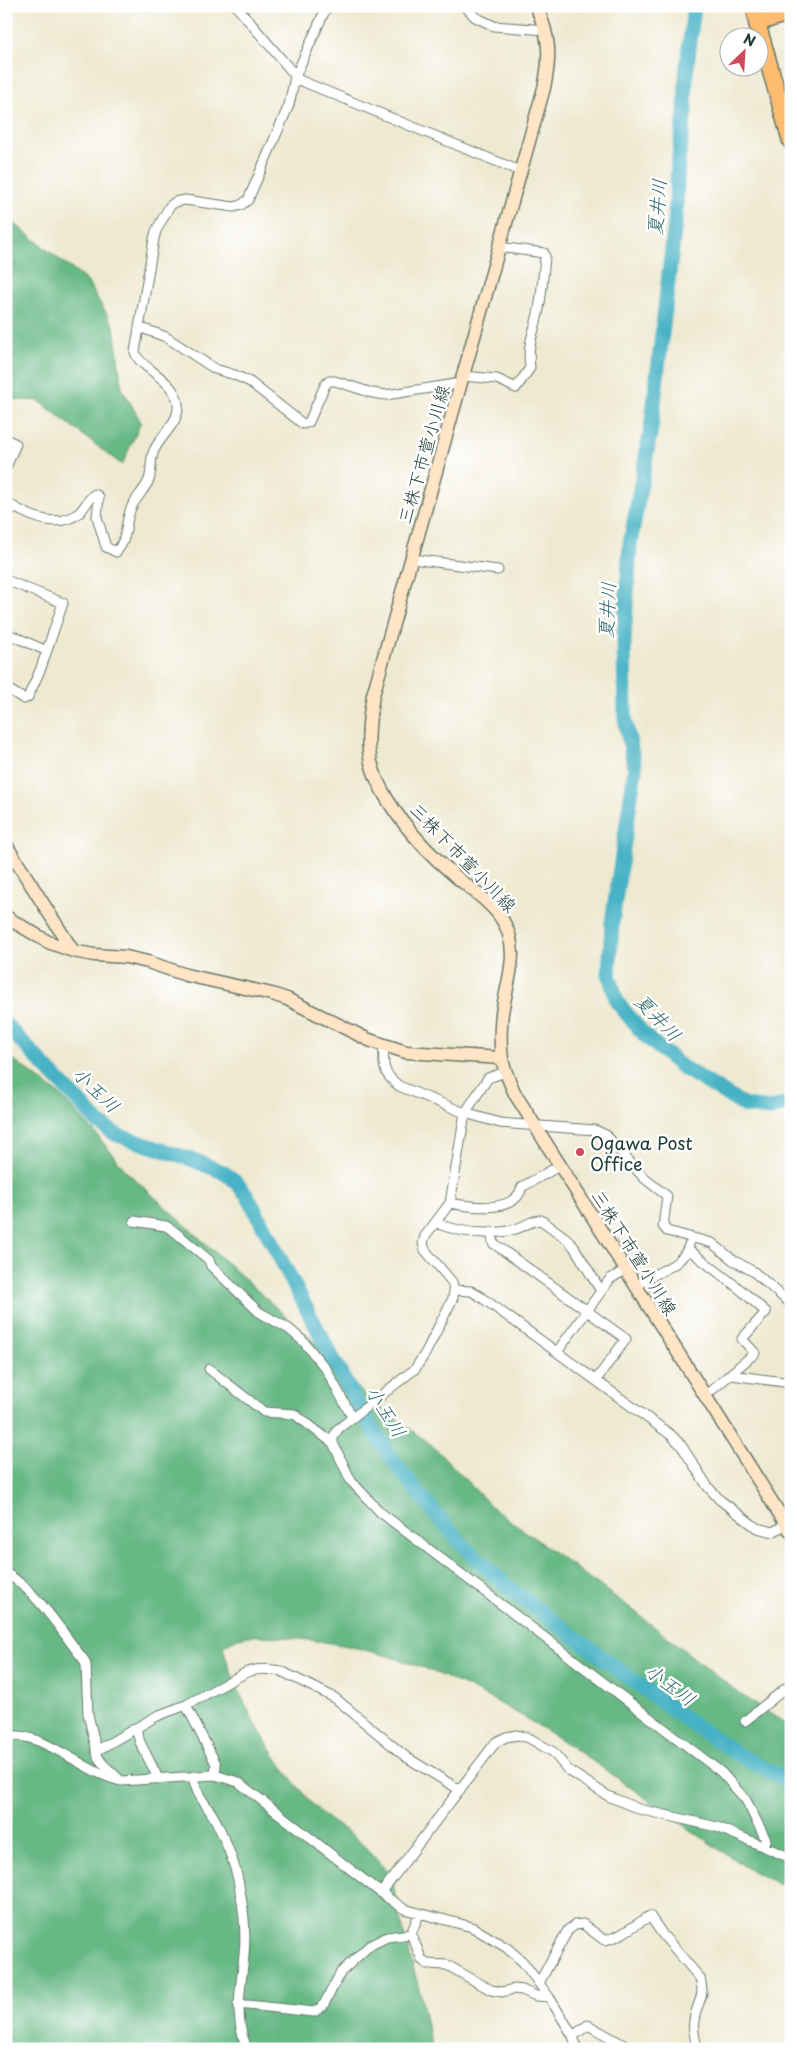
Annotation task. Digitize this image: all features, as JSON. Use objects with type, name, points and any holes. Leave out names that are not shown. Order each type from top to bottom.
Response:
[{"type":"highway","points":[[791,12],[757,22],[791,141]]},
{"type":"main road","name":"三株下市萱小川線","points":[[536,6],[546,30],[549,47],[549,66],[373,695],[368,720],[369,752],[375,776],[387,800],[414,834],[445,867],[502,918],[511,935],[513,955],[502,1014],[501,1058],[505,1072],[533,1126],[788,1528]]},
{"type":"main road","points":[[752,6],[757,22]]},
{"type":"main road","points":[[6,845],[73,951]]},
{"type":"main road","points":[[6,916],[48,942],[73,951],[94,955],[126,957],[148,962],[186,976],[288,999],[384,1046],[406,1052],[501,1058]]},
{"type":"street","points":[[236,6],[295,78],[520,171]]},
{"type":"street","points":[[6,502],[19,511],[41,520],[55,520],[72,517],[81,511],[91,496],[95,494],[99,497],[97,517],[106,547],[116,552],[121,547],[132,506],[149,480],[152,456],[156,446],[172,426],[178,412],[178,400],[172,388],[164,379],[137,359],[135,355],[156,231],[169,207],[176,202],[185,200],[234,207],[248,200],[289,105],[295,78],[327,6]]},
{"type":"street","points":[[470,11],[494,26],[546,30]]},
{"type":"street","points":[[139,327],[166,337],[215,369],[250,382],[303,424],[310,422],[325,385],[329,381],[335,381],[372,394],[386,395],[462,380],[498,379],[516,388],[530,368],[528,352],[538,314],[545,256],[544,253],[499,247]]},
{"type":"street","points":[[6,439],[16,444],[6,467]]},
{"type":"street","points":[[412,558],[498,570]]},
{"type":"street","points":[[6,580],[63,603],[47,651],[28,697],[24,699],[6,688]]},
{"type":"street","points":[[6,633],[47,651]]},
{"type":"street","points":[[384,1046],[383,1063],[385,1072],[390,1079],[399,1086],[465,1113],[500,1123],[595,1130],[606,1135],[644,1178],[667,1196],[663,1226],[667,1231],[712,1243],[733,1260],[754,1272],[791,1304]]},
{"type":"street","points":[[505,1072],[488,1078],[465,1113],[450,1203],[423,1242],[425,1250],[448,1275],[454,1290],[453,1298],[415,1369],[338,1429],[333,1438],[333,1443],[350,1481],[380,1512],[721,1772],[746,1800],[766,1840],[764,1848]]},
{"type":"street","points":[[450,1203],[467,1207],[484,1207],[511,1202],[521,1193],[522,1187],[559,1166]]},
{"type":"street","points":[[436,1223],[452,1229],[476,1233],[516,1229],[531,1220],[541,1220],[567,1239],[574,1247],[601,1291]]},
{"type":"street","points":[[134,1221],[156,1224],[175,1232],[209,1260],[211,1266],[258,1312],[289,1329],[303,1341],[326,1369],[354,1416]]},
{"type":"street","points":[[491,1232],[493,1243],[626,1339],[596,1380]]},
{"type":"street","points":[[636,1287],[654,1274],[668,1269],[679,1261],[688,1249],[691,1238]]},
{"type":"street","points":[[688,1249],[742,1290],[766,1312],[742,1339],[755,1353],[706,1396]]},
{"type":"street","points":[[557,1352],[610,1278],[625,1270]]},
{"type":"street","points":[[454,1290],[470,1291],[481,1297],[672,1435],[681,1445],[708,1487],[720,1500],[763,1531],[773,1532],[788,1528]]},
{"type":"street","points":[[209,1369],[264,1412],[294,1414],[333,1443]]},
{"type":"street","points":[[731,1375],[791,1383]]},
{"type":"street","points":[[6,1573],[30,1591],[84,1660],[86,1665],[88,1714],[96,1751],[103,1764],[121,1781]]},
{"type":"street","points":[[96,1751],[158,1716],[186,1706],[248,1672],[256,1669],[281,1670],[335,1698],[406,1757],[460,1790]]},
{"type":"street","points":[[745,1721],[791,1684]]},
{"type":"street","points":[[186,1706],[216,1764],[215,1775]]},
{"type":"street","points":[[136,1729],[140,1742],[158,1778]]},
{"type":"street","points":[[381,1893],[496,1742],[506,1737],[517,1735],[529,1738],[553,1752],[568,1770],[608,1796],[639,1809],[717,1827],[791,1858]]},
{"type":"street","points":[[6,1736],[26,1738],[44,1744],[108,1778],[121,1781],[215,1775],[238,1782],[404,1910],[472,1927],[508,1948],[523,1962],[549,1997],[573,2036],[577,2049]]},
{"type":"street","points":[[194,1776],[196,1792],[216,1821],[234,1863],[240,1891],[244,1946],[238,2017],[242,2036],[248,2049]]},
{"type":"street","points":[[419,1914],[411,1934],[422,1960],[427,1964],[448,1965],[491,1990],[502,1992],[522,1990],[536,1996],[549,1997]]},
{"type":"street","points":[[539,1983],[568,1930],[575,1925],[583,1924],[604,1940],[619,1936],[634,1924],[650,1916],[663,1935],[700,1978],[702,1998],[694,2021],[697,2049]]},
{"type":"street","points":[[238,2004],[314,2012],[323,2006],[341,1972],[369,1946],[387,1937],[411,1934]]},
{"type":"street","points":[[573,2036],[588,2025],[631,2049]]},
{"type":"green space","points":[[6,217],[87,281],[114,326],[122,388],[141,422],[122,465],[39,401],[6,399]]},
{"type":"green space","points":[[6,1054],[60,1095],[93,1130],[127,1172],[312,1340],[367,1397],[433,1446],[492,1507],[629,1607],[743,1696],[791,1727],[791,1890],[749,1870],[587,1758],[535,1724],[480,1693],[424,1668],[363,1650],[299,1639],[247,1636],[232,1641],[223,1647],[238,1690],[275,1756],[304,1795],[319,1811],[359,1841],[392,1874],[397,1908],[421,1996],[432,2049],[6,2049]]},
{"type":"waterway","name":"夏井川","points":[[694,6],[686,75],[685,113],[678,164],[675,222],[651,429],[630,544],[624,640],[625,719],[635,769],[612,922],[609,974],[617,1002],[645,1036],[682,1067],[745,1106],[771,1109],[791,1102]]},
{"type":"waterway","name":"小玉川","points":[[6,1025],[98,1122],[117,1135],[193,1160],[223,1172],[234,1180],[247,1195],[360,1410],[390,1456],[458,1540],[509,1588],[685,1719],[742,1757],[791,1782]]},
{"type":"place","name":"Ogawa Post Office","points":[[580,1152]]}]
